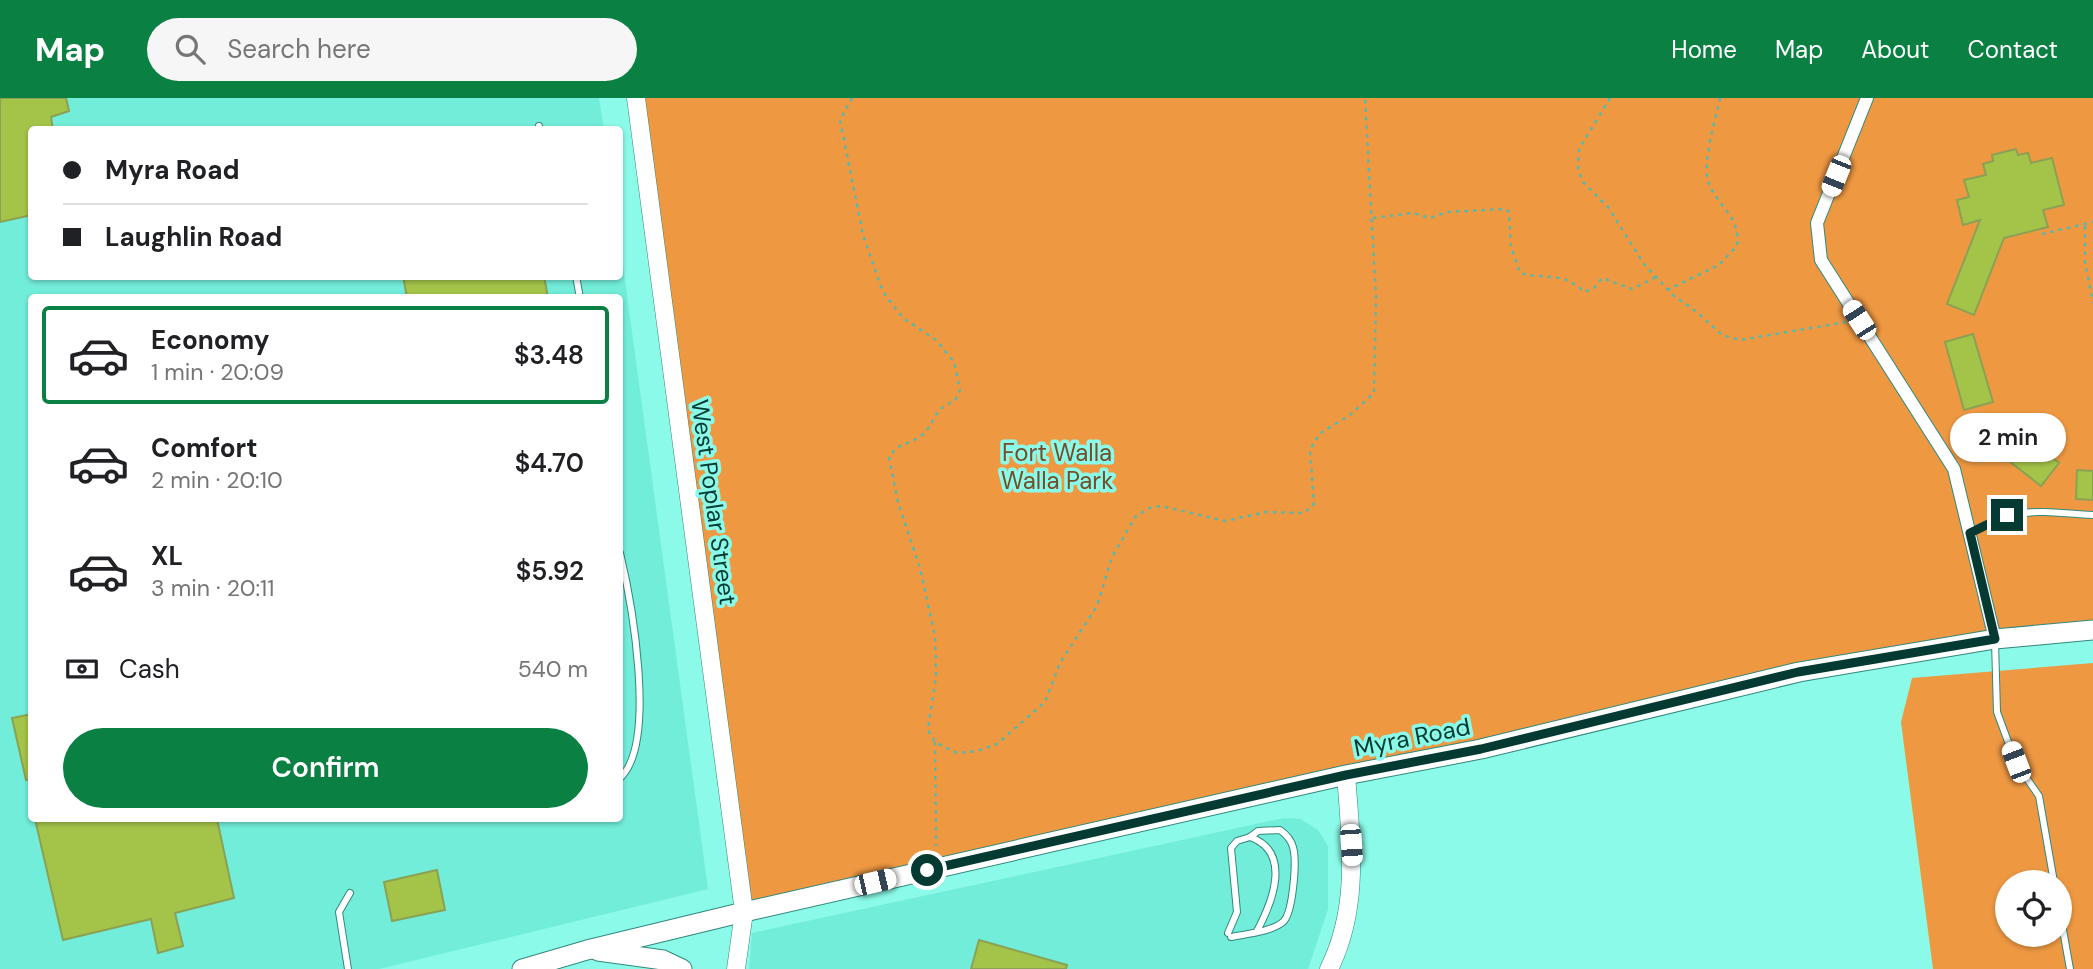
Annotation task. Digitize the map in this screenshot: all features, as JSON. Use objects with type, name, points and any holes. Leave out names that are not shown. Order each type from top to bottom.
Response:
[{"type":"highway","name":"Myra Road","points":[[522,969],[587,950],[744,912],[1346,775],[1481,749],[1798,672],[1995,639],[2093,631]]},
{"type":"highway","points":[[587,950],[663,960],[682,969]]},
{"type":"main road","name":"West Poplar Street","points":[[636,98],[744,912],[736,969]]},
{"type":"main road","points":[[1329,969],[1337,953],[1351,895],[1353,869],[1346,775]]},
{"type":"street","points":[[1867,98],[1817,223],[1821,260],[1954,469],[1995,639]]},
{"type":"lane","points":[[1970,533],[1995,519],[2019,511],[2093,515]]},
{"type":"lane","points":[[623,568],[637,639],[639,713],[634,747],[623,771]]},
{"type":"lane","points":[[1995,639],[1997,712],[2016,762],[2039,796],[2052,870]]},
{"type":"lane","points":[[1280,830],[1293,844],[1295,858],[1289,915],[1279,925],[1257,930],[1229,935],[1237,912],[1231,848],[1237,841],[1258,831],[1280,830]]},
{"type":"lane","points":[[1250,837],[1268,846],[1274,856],[1276,868],[1273,899],[1257,930]]},
{"type":"lane","points":[[348,969],[339,912],[350,893]]},
{"type":"lane","points":[[2066,947],[2070,969]]},
{"type":"path","points":[[852,98],[840,120],[863,235],[883,292],[903,317],[936,340],[954,362],[960,390],[955,401],[941,406],[921,435],[897,445],[889,457],[898,502],[931,610],[936,676],[928,730],[935,742],[936,846]]},
{"type":"path","points":[[935,742],[957,753],[977,751],[997,744],[1038,711],[1045,702],[1065,654],[1097,606],[1112,557],[1136,516],[1161,506],[1224,521],[1266,512],[1304,513],[1314,505],[1310,450],[1319,434],[1350,415],[1374,393],[1377,298],[1373,218],[1369,201],[1365,98]]},
{"type":"path","points":[[1609,98],[1579,149],[1578,170],[1583,182],[1608,207],[1667,290],[1723,335],[1740,340],[1859,320]]},
{"type":"path","points":[[1667,290],[1718,265],[1737,246],[1736,224],[1709,183],[1706,170],[1720,98]]},
{"type":"path","points":[[1373,218],[1413,212],[1430,218],[1447,212],[1467,214],[1505,209],[1509,212],[1511,247],[1520,272],[1567,279],[1576,283],[1584,292],[1594,288],[1602,278],[1632,289],[1656,277]]},
{"type":"path","points":[[2042,234],[2093,222]]},
{"type":"path","points":[[2085,226],[2085,262],[2093,303]]},
{"type":"shaded area","points":[[0,98],[599,98],[604,126],[28,126],[28,280],[623,280],[623,266],[708,889],[379,969],[0,969]]},
{"type":"shaded area","points":[[1284,818],[1300,819],[1318,830],[1328,846],[1328,909],[1308,969],[749,969],[752,933]]},
{"type":"green space","name":"Fort Walla Walla Park","points":[[636,98],[2093,98],[2093,630],[1799,672],[744,912]]},
{"type":"green space","points":[[2093,663],[2093,969],[1933,969],[1901,722],[1912,678]]},
{"type":"building","points":[[0,98],[66,98],[69,111],[51,117],[52,126],[28,126],[28,216],[0,222]]},
{"type":"building","points":[[2016,149],[2018,155],[2028,153],[2031,163],[2052,158],[2064,205],[2043,210],[2048,227],[2004,238],[1974,315],[1947,304],[1980,220],[1963,225],[1957,200],[1969,197],[1964,180],[1986,175],[1983,164],[1993,161],[1992,155]]},
{"type":"building","points":[[404,280],[545,280],[547,294],[406,294]]},
{"type":"building","points":[[1973,334],[1993,402],[1964,410],[1945,342]]},
{"type":"building","points":[[2003,419],[2059,463],[2041,486],[1985,442]]},
{"type":"building","points":[[2077,470],[2093,471],[2093,500],[2076,499]]},
{"type":"building","points":[[28,715],[28,780],[26,780],[12,718]]},
{"type":"building","points":[[36,822],[218,822],[234,898],[175,913],[183,946],[158,953],[151,919],[63,940]]},
{"type":"building","points":[[437,870],[445,910],[392,921],[384,882]]},
{"type":"building","points":[[979,940],[1067,965],[1066,969],[971,969]]},
{"type":"route","points":[[927,870],[1346,775],[1481,749],[1798,672],[1995,639],[1970,533],[2007,515]]}]
